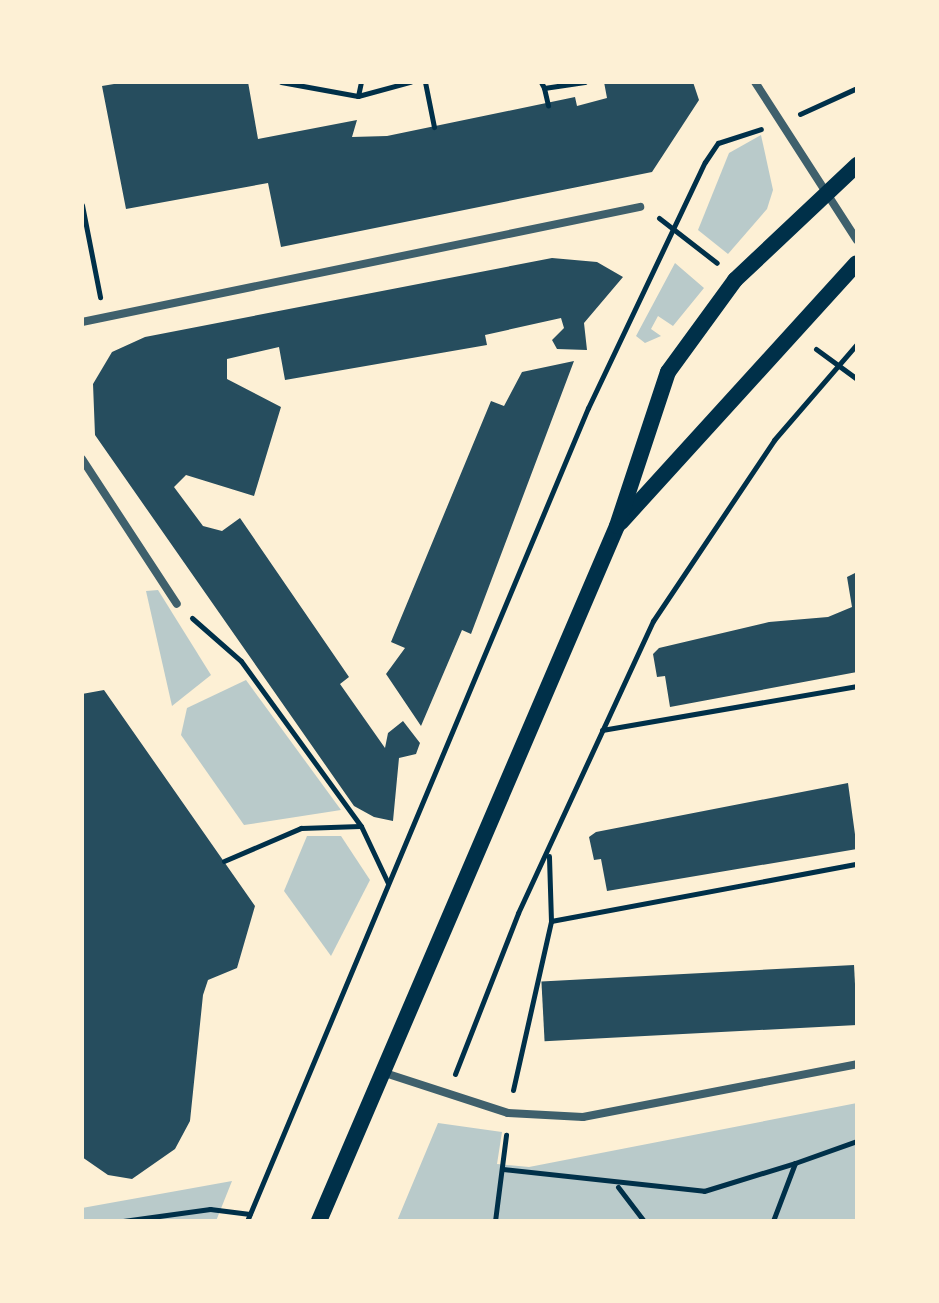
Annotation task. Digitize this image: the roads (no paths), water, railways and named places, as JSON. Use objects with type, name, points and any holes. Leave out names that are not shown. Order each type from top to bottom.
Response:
[{"type":"main road","points":[[319,1221],[617,526],[668,372],[735,280],[857,165]]},
{"type":"main road","points":[[617,526],[857,263]]},
{"type":"street","points":[[755,82],[857,240]]},
{"type":"street","points":[[82,322],[640,207]]},
{"type":"street","points":[[82,459],[177,604]]},
{"type":"street","points":[[385,1073],[508,1113],[583,1117],[857,1064]]}]
